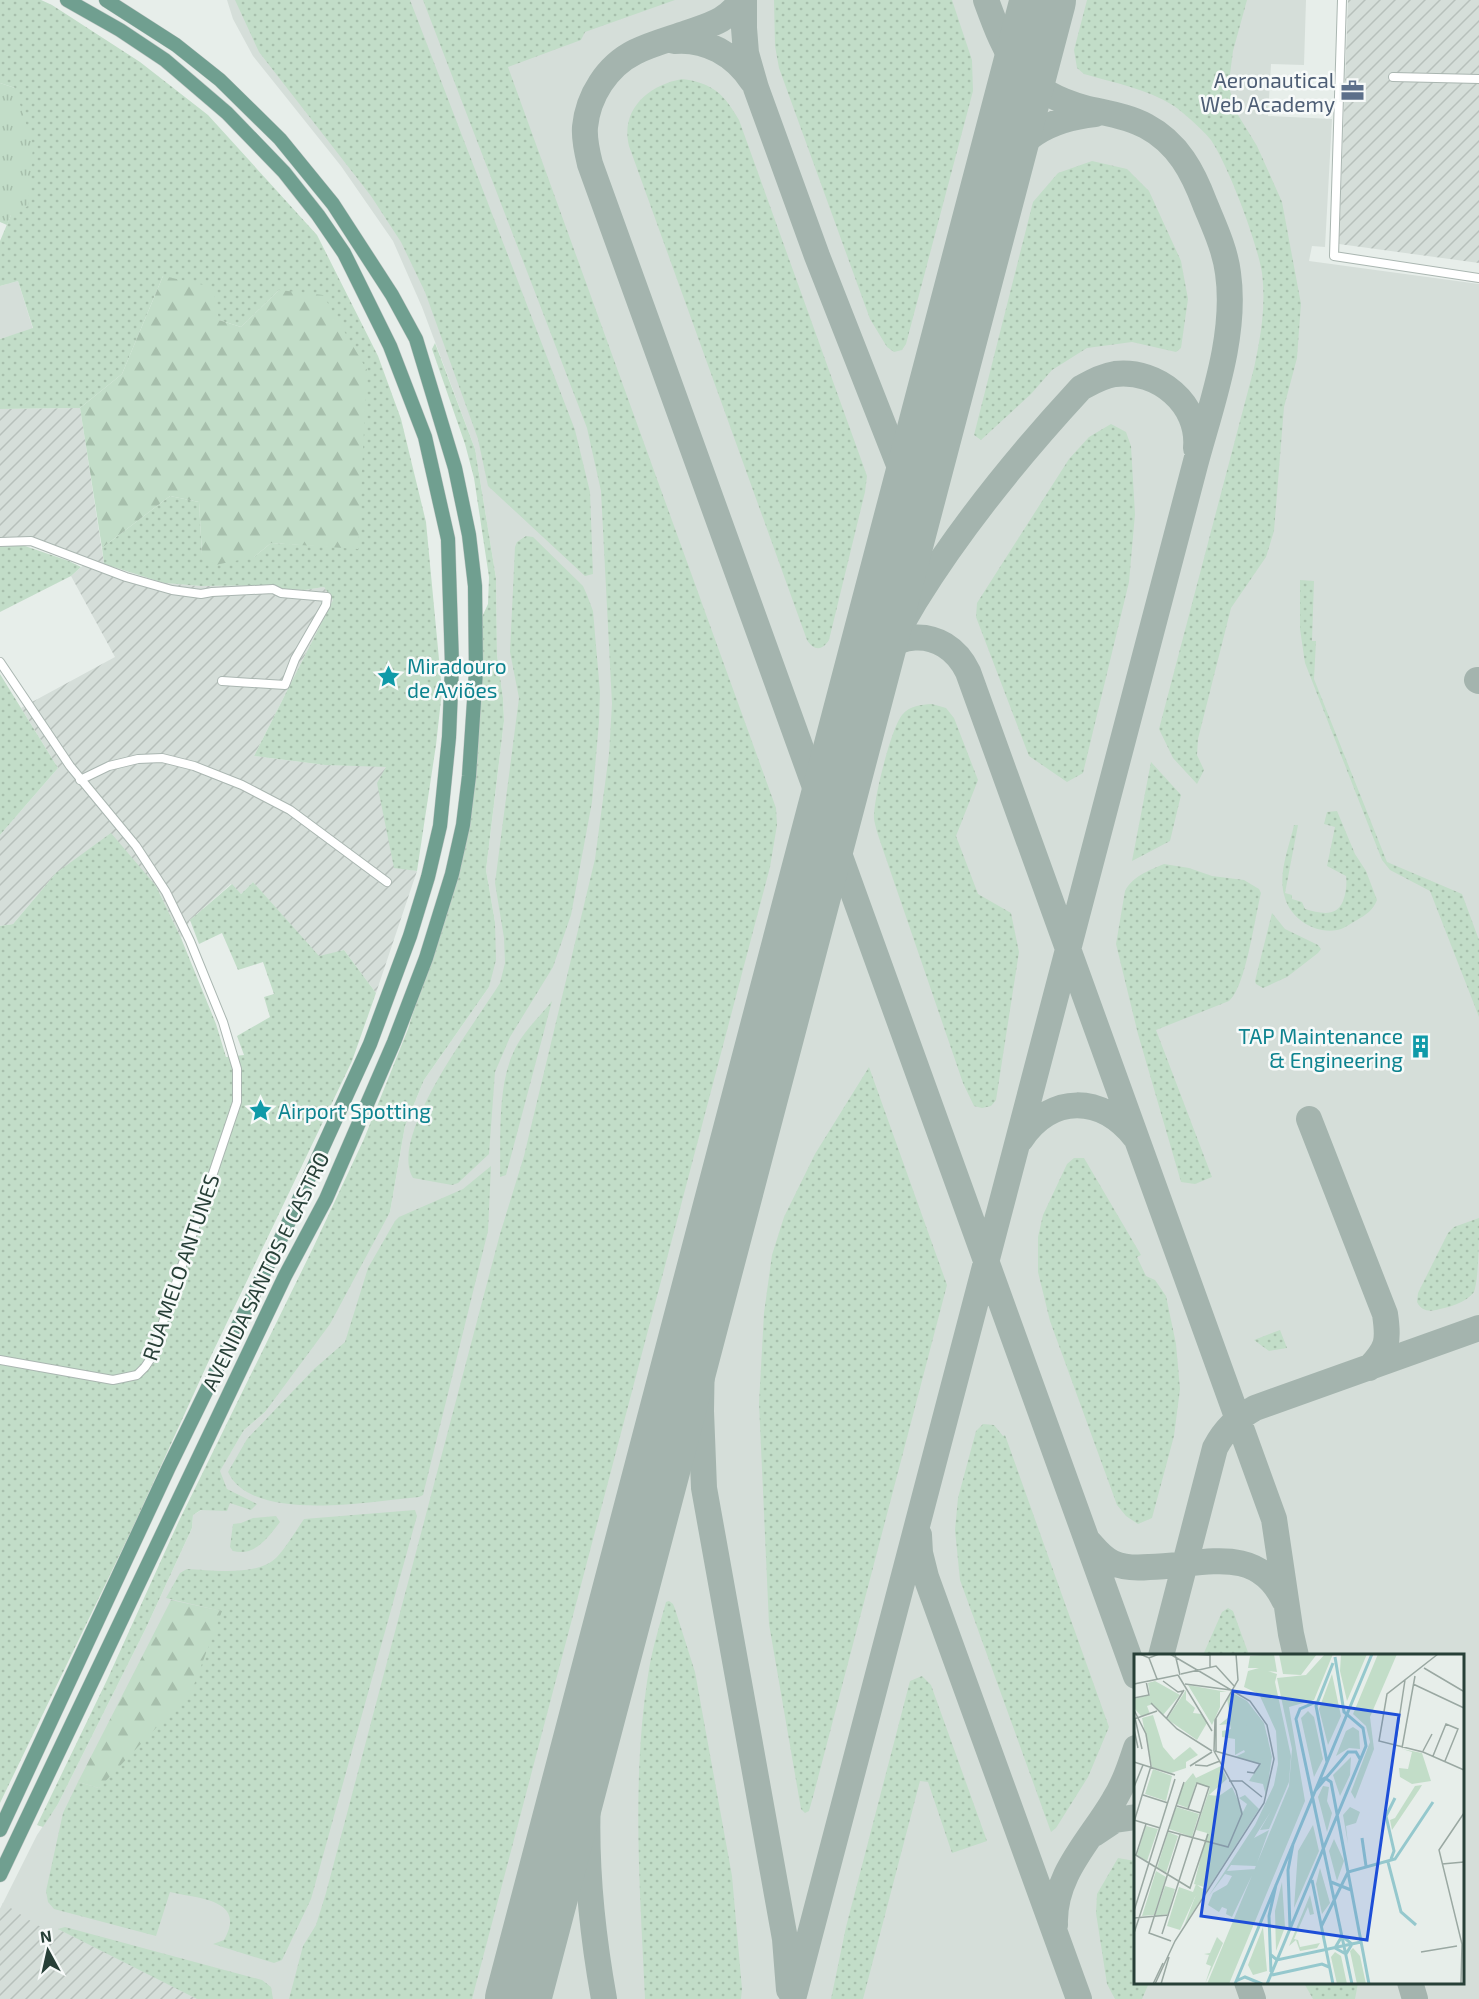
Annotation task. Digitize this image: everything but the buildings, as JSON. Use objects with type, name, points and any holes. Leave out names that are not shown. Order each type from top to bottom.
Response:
[{"type":"main road","name":"AVENIDA SANTOS E CASTRO","points":[[0,1830],[169,1467],[286,1228],[370,1044],[410,936],[428,877],[440,826],[445,785],[452,665],[448,539],[425,437],[390,346],[344,253],[284,172],[247,132],[200,88],[165,60],[132,38],[67,0]]},
{"type":"main road","name":"AVENIDA SANTOS E CASTRO","points":[[0,1875],[285,1276],[331,1188],[394,1042],[426,958],[452,874],[463,825],[476,671],[472,564],[455,468],[416,339],[392,295],[333,204],[260,119],[203,67],[136,18],[106,0]]},
{"type":"street","points":[[1342,0],[1334,256],[1479,278]]},
{"type":"street","points":[[1393,77],[1479,79]]},
{"type":"street","points":[[0,542],[31,541],[126,577],[172,590],[201,594],[273,589],[281,593],[327,597],[326,605],[295,659],[285,685],[222,681]]},
{"type":"street","points":[[0,662],[80,780],[109,766],[138,759],[162,758],[194,766],[242,785],[290,810],[387,882]]},
{"type":"street","name":"RUA MELO ANTUNES","points":[[0,1360],[113,1380],[137,1375],[145,1367],[151,1358],[237,1102],[237,1070],[223,1022],[180,919],[151,866],[80,780]]},
{"type":"shaded area","points":[[227,0],[1306,0],[1304,65],[1271,64],[1268,116],[1332,119],[1325,247],[1312,246],[1309,261],[1479,284],[1479,1999],[0,1999],[0,1909],[37,1835],[58,1804],[146,1628],[192,1528],[193,1515],[229,1494],[219,1472],[244,1430],[265,1412],[390,1212],[405,1126],[424,1080],[489,987],[495,922],[486,870],[504,721],[497,655],[496,578],[475,449],[422,307],[393,241],[341,166],[253,56],[233,19]]},
{"type":"shaded area","points":[[1348,0],[1479,0],[1479,263],[1339,244]]},
{"type":"shaded area","points":[[18,281],[33,329],[0,339],[0,286]]},
{"type":"shaded area","points":[[80,408],[104,564],[96,562],[164,583],[201,586],[265,585],[305,590],[324,587],[333,600],[254,756],[325,765],[387,766],[394,867],[417,871],[376,993],[344,950],[319,957],[253,882],[241,894],[231,884],[190,920],[181,938],[156,886],[56,873],[13,924],[0,926],[0,835],[58,768],[21,708],[115,657],[71,576],[89,560],[30,537],[0,537],[0,409]]},
{"type":"shaded area","points":[[3,1903],[37,1925],[55,1933],[58,1929],[197,1999],[0,1999],[0,1909]]},
{"type":"green space","points":[[0,0],[41,0],[52,5],[140,62],[208,115],[317,235],[378,356],[401,419],[426,522],[442,691],[417,871],[394,868],[377,783],[386,767],[325,765],[254,756],[333,600],[324,587],[305,590],[265,585],[201,586],[164,583],[104,564],[102,548],[170,496],[199,502],[202,554],[254,557],[271,543],[358,548],[279,290],[241,327],[219,320],[163,276],[122,374],[80,408],[0,409],[0,339],[33,328],[18,281],[0,286],[0,241],[11,215],[15,88],[0,83]]},
{"type":"green space","points":[[235,0],[410,0],[575,430],[590,492],[593,574],[585,576],[488,486],[478,439],[425,292],[401,242],[371,196],[259,52]]},
{"type":"green space","points":[[423,0],[675,0],[585,32],[581,40],[508,67],[776,808],[777,825],[770,867],[472,1999],[289,1999],[303,1946],[316,1925],[326,1893],[500,1234],[524,1156],[595,859],[609,754],[612,704],[601,491],[587,428]]},
{"type":"green space","points":[[774,0],[952,0],[972,60],[973,91],[906,344],[902,350],[894,352],[887,347],[870,319],[779,68],[775,46]]},
{"type":"green space","points":[[1087,0],[1247,0],[1233,51],[1230,91],[1238,115],[1257,146],[1282,202],[1301,304],[1297,358],[1284,407],[1274,531],[1266,557],[1231,608],[1198,739],[1197,755],[1204,770],[1197,784],[1173,758],[1159,729],[1254,368],[1262,321],[1262,273],[1241,205],[1226,168],[1208,136],[1183,113],[1164,100],[1130,87],[1084,74],[1077,68],[1074,50]]},
{"type":"green space","points":[[682,79],[702,83],[716,91],[728,103],[739,120],[867,476],[829,640],[821,648],[815,648],[807,640],[629,146],[627,133],[629,121],[640,101],[659,87]]},
{"type":"green space","points":[[0,83],[15,88],[33,146],[28,206],[11,215],[7,225],[0,222]]},
{"type":"green space","points":[[1092,161],[1127,169],[1149,191],[1181,261],[1188,299],[1181,348],[1176,352],[1132,342],[1087,348],[1052,370],[1031,394],[981,440],[974,435],[1033,202],[1058,173]]},
{"type":"green space","points":[[163,276],[213,287],[219,320],[241,327],[279,290],[323,295],[367,370],[358,549],[271,543],[254,557],[215,565],[202,554],[199,502],[170,496],[102,548],[80,408],[122,374]]},
{"type":"green space","points":[[435,343],[475,449],[496,578],[497,655],[504,721],[486,870],[495,922],[496,960],[489,987],[424,1080],[405,1126],[390,1212],[330,1324],[265,1412],[244,1430],[220,1471],[227,1489],[257,1504],[251,1510],[230,1503],[227,1511],[201,1510],[193,1515],[192,1528],[146,1628],[58,1804],[43,1827],[37,1825],[107,1680],[178,1523],[364,1139],[408,1029],[436,938],[479,717],[483,656],[482,617],[488,604],[489,577],[474,478],[465,444],[432,349]]},
{"type":"green space","points":[[1111,424],[1126,432],[1131,446],[1135,514],[1129,582],[1083,773],[1067,782],[1029,756],[976,617],[977,603],[1069,459],[1089,437]]},
{"type":"green space","points":[[526,536],[533,537],[583,586],[593,611],[600,692],[592,802],[571,915],[553,967],[510,1037],[495,1072],[489,1154],[458,1183],[452,1185],[413,1178],[408,1159],[412,1135],[423,1108],[438,1079],[500,983],[505,963],[504,938],[495,883],[519,698],[510,652],[515,547],[517,542]]},
{"type":"green space","points":[[0,546],[25,546],[81,567],[71,576],[0,612]]},
{"type":"green space","points":[[1300,580],[1314,581],[1312,641],[1316,641],[1314,679],[1387,862],[1462,894],[1479,940],[1479,1017],[1430,891],[1390,870],[1382,860],[1305,663],[1300,629]]},
{"type":"green space","points":[[0,674],[58,768],[0,835]]},
{"type":"green space","points":[[932,704],[946,708],[954,718],[978,780],[956,836],[978,894],[1011,913],[1019,952],[996,1100],[991,1106],[982,1108],[974,1106],[963,1083],[874,819],[883,765],[902,715],[916,706]]},
{"type":"green space","points":[[1151,762],[1181,795],[1170,841],[1132,861]]},
{"type":"green space","points":[[1337,811],[1355,854],[1366,871],[1377,900],[1363,916],[1342,928],[1329,931],[1312,927],[1298,918],[1288,906],[1285,898],[1282,880],[1294,825],[1298,825],[1285,893],[1292,895],[1292,899],[1302,902],[1305,909],[1311,911],[1327,913],[1340,906],[1346,892],[1346,876],[1327,866],[1335,827],[1324,824],[1327,812]]},
{"type":"green space","points":[[111,833],[156,886],[181,938],[216,1024],[226,1057],[244,1055],[237,1036],[270,1017],[264,997],[274,994],[263,962],[238,970],[222,933],[199,944],[190,920],[232,884],[241,894],[253,882],[319,956],[344,950],[376,993],[352,1061],[211,1356],[134,1525],[0,1803],[0,926],[13,924],[56,873]]},
{"type":"green space","points":[[1164,864],[1189,868],[1212,876],[1244,880],[1259,889],[1261,893],[1245,967],[1235,993],[1229,1001],[1156,1030],[1212,1177],[1195,1184],[1181,1182],[1138,1034],[1116,944],[1125,891],[1128,886],[1137,878]]},
{"type":"green space","points":[[1272,913],[1285,929],[1318,945],[1321,949],[1287,977],[1263,988],[1255,981]]},
{"type":"green space","points":[[552,1001],[506,1175],[500,1177],[501,1106],[507,1071],[520,1040]]},
{"type":"green space","points":[[869,1067],[947,1285],[814,1793],[809,1811],[805,1813],[801,1809],[769,1624],[759,1403],[764,1313],[772,1255],[784,1217],[815,1154]]},
{"type":"green space","points":[[1074,1158],[1084,1158],[1141,1255],[1137,1257],[1146,1276],[1155,1280],[1166,1296],[1176,1344],[1180,1389],[1174,1436],[1152,1518],[1138,1524],[1126,1516],[1117,1505],[1050,1321],[1038,1272],[1038,1237],[1043,1215],[1067,1164]]},
{"type":"green space","points":[[491,1166],[488,1231],[423,1495],[344,1505],[315,1506],[287,1504],[261,1498],[241,1488],[228,1472],[247,1439],[314,1369],[345,1342],[368,1268],[395,1221],[399,1217],[463,1189]]},
{"type":"green space","points":[[1479,1218],[1478,1267],[1474,1292],[1467,1299],[1452,1306],[1433,1311],[1423,1309],[1417,1302],[1418,1293],[1448,1233],[1454,1227]]},
{"type":"green space","points":[[1280,1330],[1287,1348],[1269,1351],[1254,1340]]},
{"type":"green space","points":[[983,1424],[994,1425],[1003,1436],[1005,1435],[1109,1727],[1088,1777],[1056,1828],[1051,1832],[960,1580],[955,1530],[958,1498],[976,1431]]},
{"type":"green space","points":[[415,1510],[417,1516],[311,1899],[282,1960],[274,1963],[213,1944],[224,1940],[229,1926],[229,1916],[225,1909],[206,1899],[170,1892],[156,1936],[54,1909],[48,1902],[46,1891],[63,1813],[78,1782],[99,1788],[221,1611],[166,1598],[180,1573],[187,1569],[247,1570],[269,1563],[281,1553],[304,1519]]},
{"type":"green space","points":[[276,1516],[280,1522],[260,1544],[241,1552],[233,1551],[230,1547],[233,1524],[253,1518]]},
{"type":"green space","points":[[171,1600],[222,1611],[192,1690],[99,1788],[78,1782]]},
{"type":"green space","points":[[669,1601],[675,1609],[695,1672],[732,1876],[741,1999],[645,1999],[638,1834],[640,1751],[643,1710],[651,1660],[666,1602]]},
{"type":"green space","points":[[1228,1608],[1233,1611],[1249,1654],[1203,1654],[1222,1612]]},
{"type":"green space","points":[[922,1676],[931,1685],[987,1841],[952,1853],[928,1782],[920,1781],[863,1999],[831,1999],[846,1927],[910,1681]]},
{"type":"green space","points":[[1118,1858],[1134,1861],[1134,1984],[1149,1984],[1142,1999],[1115,1999],[1107,1984],[1096,1913],[1097,1894]]},
{"type":"green space","points":[[65,1927],[262,1980],[271,1987],[273,1999],[197,1999],[58,1929]]},
{"type":"green space","points":[[1305,1984],[1358,1984],[1355,1999],[1313,1999]]},
{"type":"taxiway","points":[[741,0],[724,18],[635,52],[616,65],[595,93],[587,115],[585,136],[590,164],[1134,1670]]},
{"type":"taxiway","points":[[744,0],[746,53],[756,88],[817,256],[912,498]]},
{"type":"taxiway","points":[[793,1999],[1215,394],[1229,321],[1230,297],[1224,255],[1200,192],[1183,159],[1167,141],[1146,126],[1124,117],[1063,101],[1031,82],[1019,69],[1001,39],[986,0]]},
{"type":"taxiway","points":[[674,41],[697,42],[719,50],[737,63],[752,81]]},
{"type":"taxiway","points":[[995,181],[1013,153],[1035,133],[1062,121],[1095,114]]},
{"type":"taxiway","points":[[842,763],[874,680],[915,601],[952,545],[993,491],[1081,388],[1115,374],[1146,377],[1161,384],[1173,393],[1191,417],[1196,448]]},
{"type":"taxiway","points":[[865,678],[874,661],[885,649],[899,641],[915,638],[930,639],[945,645],[958,656],[968,672],[1274,1519],[1296,1654]]},
{"type":"taxiway","points":[[1021,1139],[1033,1124],[1047,1114],[1077,1105],[1092,1107],[1107,1113],[1122,1123],[1135,1137]]},
{"type":"taxiway","points":[[1309,1119],[1385,1314],[1386,1344],[1369,1368]]},
{"type":"taxiway","points":[[713,1257],[702,1348],[701,1411],[704,1488],[785,1939],[789,1990]]},
{"type":"taxiway","points":[[1162,1654],[1215,1448],[1232,1425],[1255,1408],[1479,1328]]},
{"type":"taxiway","points":[[919,1535],[920,1553],[926,1577],[1079,1999]]},
{"type":"taxiway","points":[[1089,1542],[1106,1559],[1126,1567],[1226,1561],[1243,1564],[1258,1570],[1272,1582],[1284,1600]]},
{"type":"taxiway","points":[[604,1999],[590,1898],[588,1797],[595,1735],[614,1634]]},
{"type":"taxiway","points":[[1055,1925],[1056,1907],[1066,1874],[1118,1794],[1134,1753]]},
{"type":"taxiway","points":[[1094,1834],[1115,1820],[1134,1817]]},
{"type":"taxiway","points":[[1248,1984],[1253,1999]]},
{"type":"taxiway","points":[[1411,1984],[1415,1999]]},
{"type":"runway","points":[[518,1999],[1043,0]]},
{"type":"place","name":"Aeronautical Web Academy","points":[[1353,91]]},
{"type":"place","name":"Miradouro de Aviões","points":[[389,677]]},
{"type":"place","name":"TAP Maintenance & Engineering","points":[[1421,1047]]},
{"type":"place","name":"Airport Spotting","points":[[260,1110]]}]
